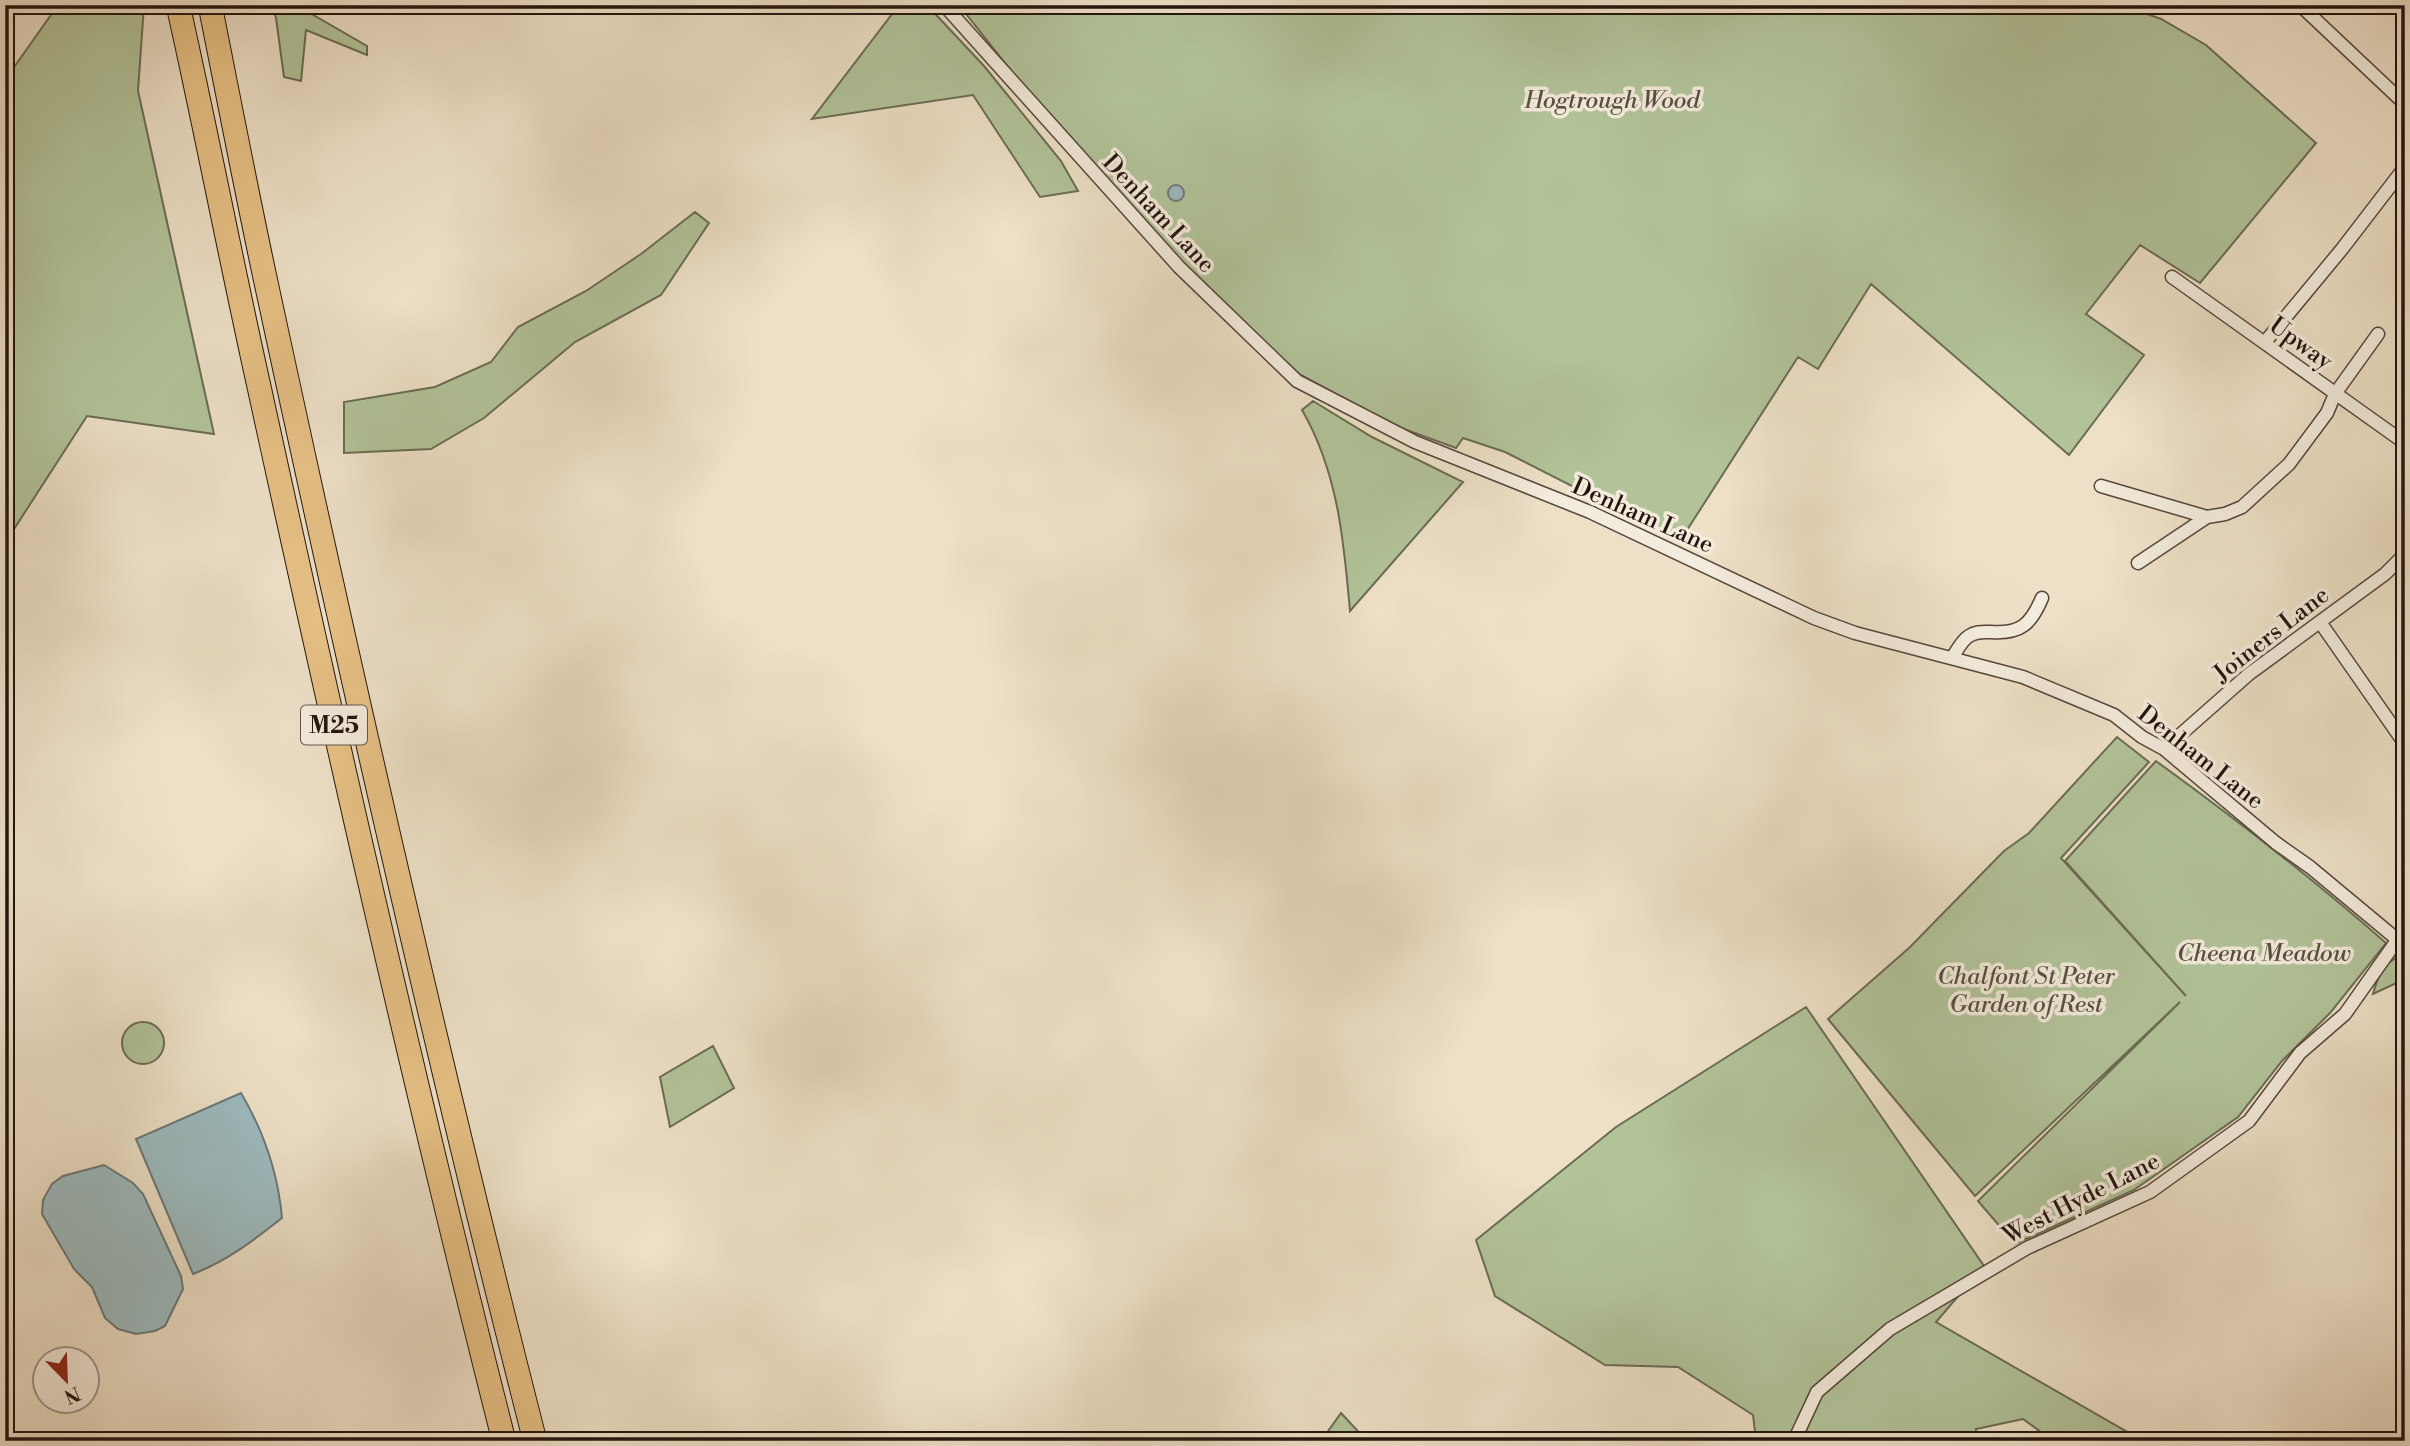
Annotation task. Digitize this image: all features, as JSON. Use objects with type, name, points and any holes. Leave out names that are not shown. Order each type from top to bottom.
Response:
[{"type":"highway","name":"M25","points":[[178,5],[237,288],[329,702],[504,1441]]},
{"type":"highway","name":"M25","points":[[209,5],[263,268],[357,693],[442,1062],[535,1441]]},
{"type":"street","name":"Denham Lane","points":[[944,5],[1179,267],[1297,381],[1415,442],[1590,512],[1814,618],[1855,633],[2023,677],[2114,715],[2142,737],[2164,749],[2401,943]]},
{"type":"street","points":[[2300,5],[2405,104]]},
{"type":"street","points":[[2265,342],[2405,167]]},
{"type":"street","name":"Upway","points":[[2172,277],[2405,443]]},
{"type":"street","points":[[2138,563],[2207,517],[2242,507],[2289,464],[2327,413],[2335,394],[2378,334]]},
{"type":"street","points":[[2101,486],[2207,517]]},
{"type":"street","name":"Joiners Lane","points":[[2164,749],[2249,674],[2385,574],[2405,554]]},
{"type":"street","points":[[1952,659],[1962,643],[1978,632],[2006,633],[2027,623],[2033,618],[2042,598]]},
{"type":"street","points":[[2319,622],[2405,744]]},
{"type":"street","name":"West Hyde Lane","points":[[1794,1441],[1817,1392],[1890,1329],[2027,1248],[2150,1192],[2249,1121],[2300,1053],[2345,1014],[2401,943]]},
{"type":"green space","points":[[58,5],[144,5],[138,91],[214,434],[87,416],[5,543],[5,80]]},
{"type":"green space","points":[[271,5],[296,5],[367,46],[367,55],[306,30],[301,81],[284,77],[276,18]]},
{"type":"green space","points":[[899,5],[927,5],[984,66],[1061,161],[1078,191],[1040,197],[973,95],[812,119]]},
{"type":"green space","name":"Hogtrough Wood","points":[[959,5],[2123,5],[2161,19],[2206,45],[2316,143],[2200,283],[2140,245],[2086,314],[2144,355],[2069,455],[1871,284],[1818,369],[1798,357],[1680,541],[1505,452],[1463,438],[1456,448],[1393,425],[1299,374],[1253,333],[1207,286],[1196,288],[1067,141]]},
{"type":"green space","points":[[695,212],[709,223],[661,295],[575,342],[484,418],[431,449],[344,453],[344,402],[435,387],[491,362],[518,327],[586,291],[641,254]]},
{"type":"green space","points":[[1313,401],[1372,437],[1463,482],[1350,611],[1337,508],[1324,458],[1302,410]]},
{"type":"green space","points":[[2117,737],[2149,762],[2061,858],[2186,996],[2065,861],[2156,761],[2273,849],[2386,943],[2330,1013],[2282,1061],[2238,1117],[2134,1190],[2015,1244],[1978,1201],[2180,1002],[1975,1196],[1828,1019],[1909,948],[2004,851],[2029,833]]},
{"type":"green space","points":[[2398,957],[2405,968],[2405,979],[2373,994],[2385,967]]},
{"type":"green space","points":[[1806,1007],[1984,1266],[1936,1322],[2143,1441],[2053,1441],[2023,1419],[1976,1429],[1976,1441],[1756,1441],[1753,1415],[1678,1367],[1605,1365],[1495,1296],[1476,1240],[1616,1127]]},
{"type":"green space","points":[[143,1022],[158,1028],[164,1043],[158,1058],[143,1064],[128,1058],[122,1043],[128,1028]]},
{"type":"green space","points":[[713,1046],[734,1088],[670,1127],[660,1077]]},
{"type":"green space","points":[[1341,1413],[1367,1441],[1321,1441]]},
{"type":"water","points":[[1173,185],[1179,185],[1184,193],[1182,199],[1173,201],[1168,196],[1168,190]]},
{"type":"water","points":[[241,1093],[269,1153],[282,1218],[229,1256],[193,1274],[136,1139]]},
{"type":"water","points":[[104,1165],[133,1183],[143,1194],[181,1276],[183,1289],[165,1326],[155,1331],[136,1334],[118,1329],[105,1318],[92,1287],[74,1269],[42,1214],[43,1200],[52,1184],[63,1176]]},
{"type":"park label","name":"Cheena Meadow","points":[[2264,953]]},
{"type":"park label","name":"Chalfont St Peter Garden of Rest","points":[[2026,990]]}]
